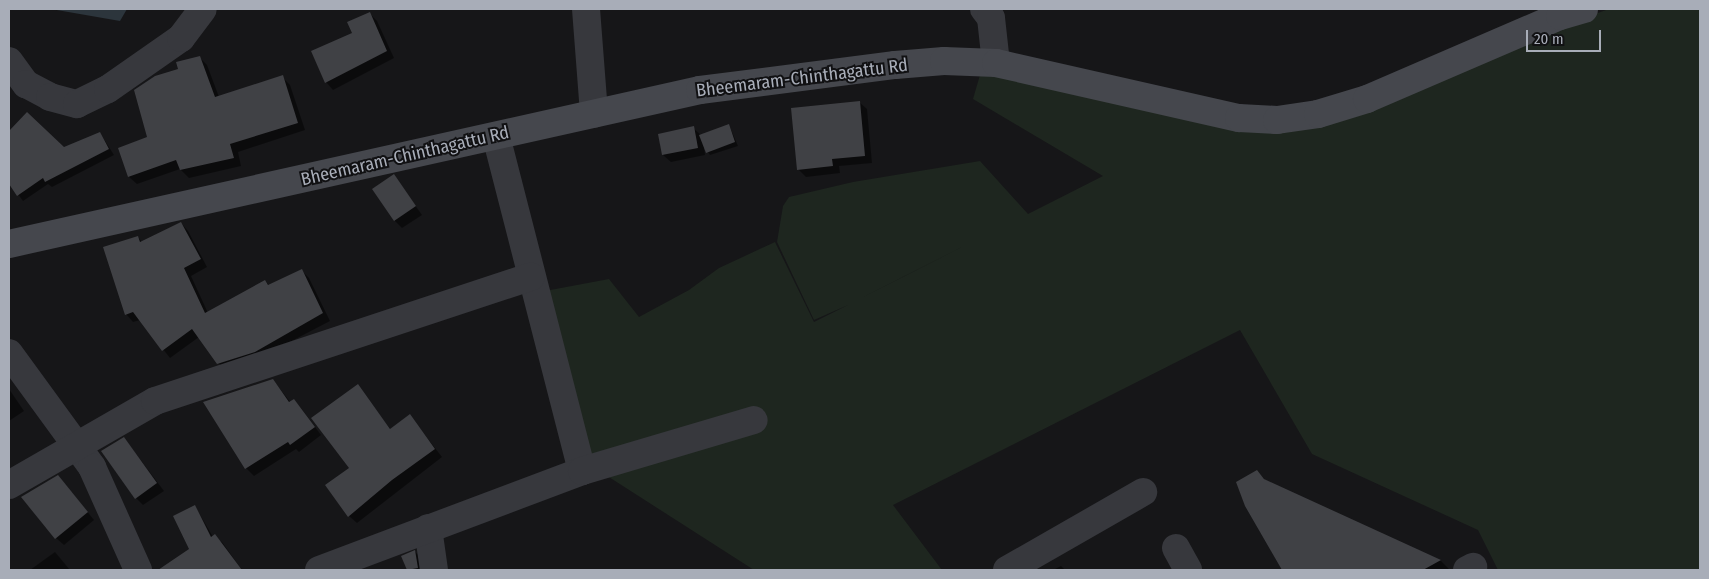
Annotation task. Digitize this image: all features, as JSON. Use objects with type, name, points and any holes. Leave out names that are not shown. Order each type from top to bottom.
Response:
[{"type":"street","points":[[9,61],[17,90],[77,104],[108,89],[181,38],[203,9]]},
{"type":"street","points":[[586,9],[594,114]]},
{"type":"street","points":[[984,9],[991,18],[996,63]]},
{"type":"street","name":"Bheemaram-Chinthagattu Rd","points":[[10,241],[700,90],[895,65],[944,61],[996,63],[1239,118],[1277,120],[1318,114],[1367,99],[1560,16],[1584,9]]},
{"type":"street","points":[[496,136],[582,471]]},
{"type":"street","points":[[9,485],[155,401],[531,276]]},
{"type":"street","points":[[9,353],[92,467],[138,570]]},
{"type":"street","points":[[319,570],[582,471],[754,420]]},
{"type":"street","points":[[1007,570],[1143,492]]},
{"type":"street","points":[[428,528],[434,570]]},
{"type":"shaded area","points":[[51,9],[127,9],[120,21]]},
{"type":"shaded area","points":[[1609,9],[1700,9],[1700,570],[1498,570],[1478,530],[1312,454],[1240,330],[893,505],[942,570],[754,570],[587,463],[545,291],[609,279],[639,317],[689,290],[719,268],[775,242],[814,322],[848,305],[814,320],[777,242],[783,206],[789,197],[853,182],[980,161],[1028,214],[1103,176],[973,99],[982,68],[1270,129]]},
{"type":"building","points":[[370,12],[387,51],[325,83],[311,51],[352,33],[347,22]]},
{"type":"building","points":[[200,56],[215,97],[283,75],[298,123],[230,144],[234,158],[180,170],[176,160],[128,177],[118,148],[147,137],[134,90],[155,76],[178,69],[176,62]]},
{"type":"building","points":[[860,101],[865,156],[832,159],[833,166],[797,170],[791,108]]},
{"type":"building","points":[[27,112],[64,147],[100,132],[109,149],[45,182],[43,178],[17,196],[9,184],[9,131]]},
{"type":"building","points":[[729,124],[735,142],[706,153],[699,135]]},
{"type":"building","points":[[694,126],[698,148],[662,155],[658,134]]},
{"type":"building","points":[[394,174],[416,206],[394,221],[372,189]]},
{"type":"building","points":[[181,222],[201,259],[184,268],[205,313],[265,280],[268,285],[302,269],[323,313],[255,352],[217,364],[192,329],[162,351],[133,312],[125,315],[103,247],[138,236],[140,242]]},
{"type":"building","points":[[273,379],[289,402],[294,399],[315,427],[290,445],[288,442],[245,469],[203,402]]},
{"type":"building","points":[[358,384],[390,429],[410,414],[435,449],[392,480],[348,517],[325,485],[349,468],[311,418]]},
{"type":"building","points":[[124,437],[157,483],[135,499],[101,451]]},
{"type":"building","points":[[1257,470],[1264,479],[1441,560],[1423,570],[1282,570],[1245,506],[1236,482]]},
{"type":"building","points":[[58,475],[88,512],[55,539],[21,497]]},
{"type":"building","points":[[195,505],[211,537],[215,534],[242,570],[158,570],[189,549],[173,516]]},
{"type":"building","points":[[415,550],[418,568],[407,570],[401,556]]}]
